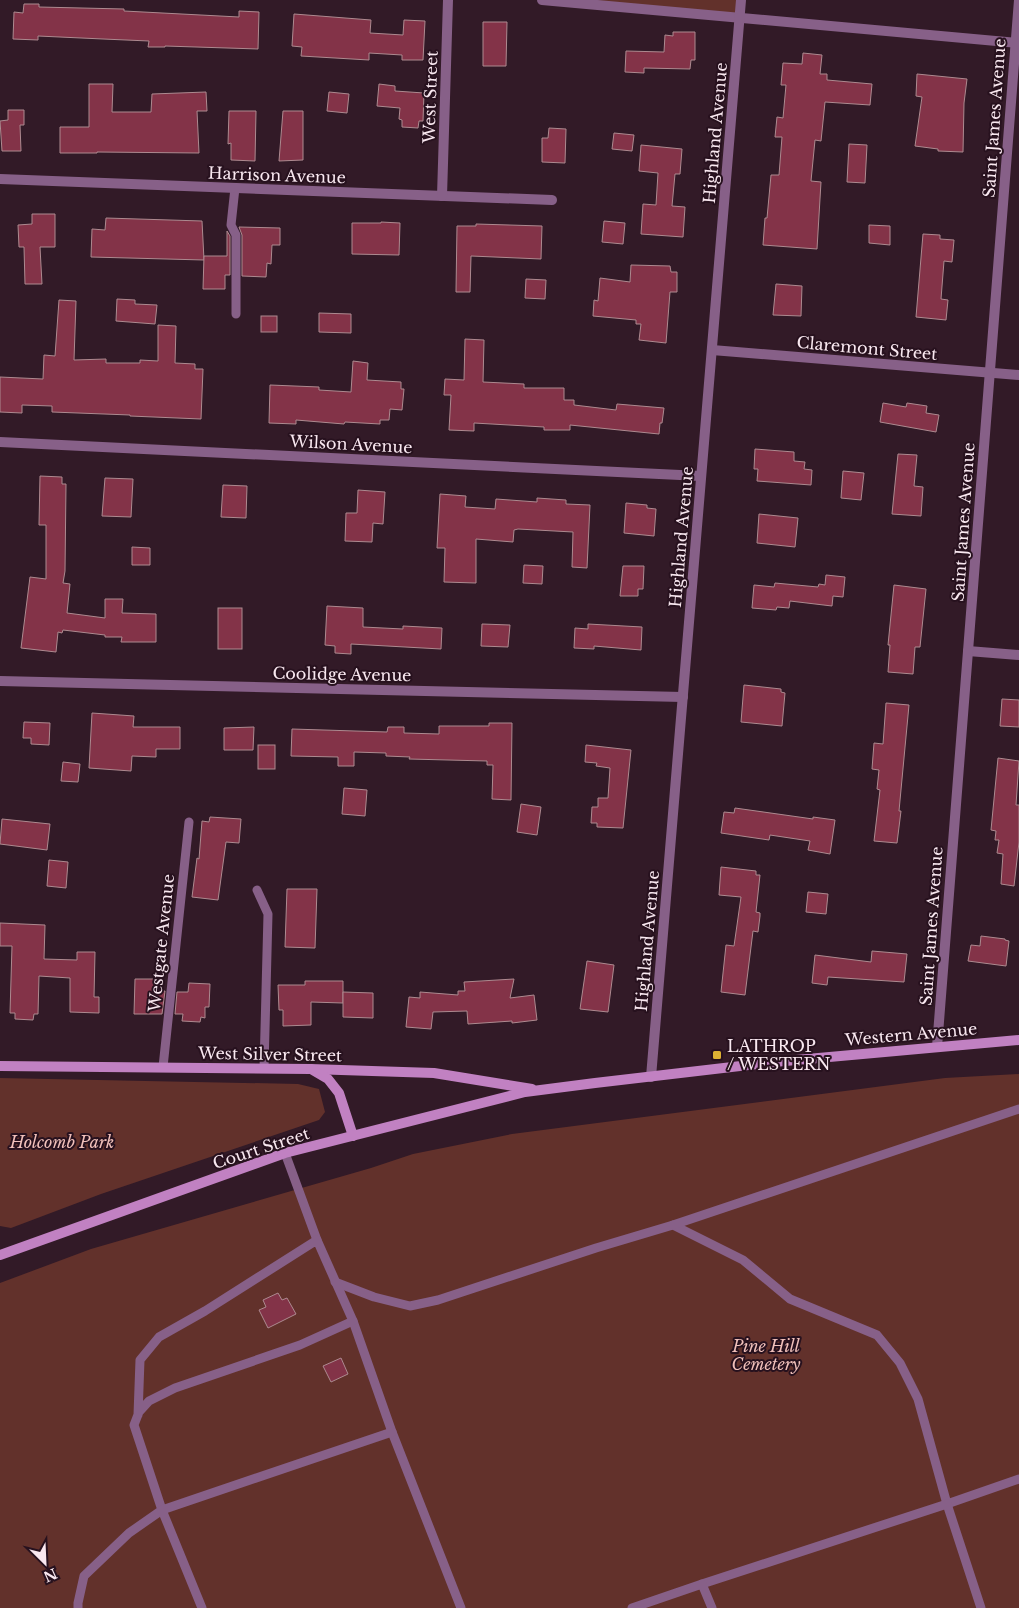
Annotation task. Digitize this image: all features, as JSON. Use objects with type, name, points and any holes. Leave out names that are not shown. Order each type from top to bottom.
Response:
[{"type":"main road","name":"Western Avenue","points":[[538,1090],[774,1062],[1019,1040]]},
{"type":"main road","name":"West Silver Street","points":[[0,1066],[264,1068],[434,1073],[538,1090]]},
{"type":"main road","points":[[310,1069],[328,1079],[339,1093],[353,1136]]},
{"type":"main road","name":"Court Street","points":[[0,1255],[285,1153],[538,1090]]},
{"type":"street","name":"West Street","points":[[442,196],[448,0]]},
{"type":"street","points":[[542,0],[1017,43]]},
{"type":"street","name":"Highland Avenue","points":[[651,1077],[741,0]]},
{"type":"street","name":"Saint James Avenue","points":[[937,1047],[1019,0]]},
{"type":"street","name":"Harrison Avenue","points":[[0,179],[552,200]]},
{"type":"street","name":"Claremont Street","points":[[712,350],[1019,375]]},
{"type":"street","name":"Wilson Avenue","points":[[0,442],[701,476]]},
{"type":"street","points":[[968,651],[1019,655]]},
{"type":"street","name":"Coolidge Avenue","points":[[0,681],[682,697]]},
{"type":"lane","points":[[235,188],[231,225],[236,235],[236,314]]},
{"type":"lane","name":"Westgate Avenue","points":[[163,1067],[189,822]]},
{"type":"lane","points":[[257,890],[268,914],[264,1068]]},
{"type":"lane","points":[[335,1282],[374,1297],[410,1306],[438,1300],[673,1225],[1019,1108]]},
{"type":"lane","points":[[285,1153],[318,1240],[353,1321],[392,1432],[461,1608]]},
{"type":"lane","points":[[673,1225],[743,1260],[790,1299],[877,1335],[900,1363],[918,1399],[947,1504],[981,1608]]},
{"type":"lane","points":[[202,1608],[162,1510],[134,1425],[138,1414],[140,1360],[159,1338],[318,1240]]},
{"type":"lane","points":[[138,1414],[149,1401],[175,1388],[300,1345],[353,1321]]},
{"type":"lane","points":[[78,1608],[84,1576],[129,1533],[162,1510],[392,1432]]},
{"type":"lane","points":[[632,1608],[1019,1479]]},
{"type":"lane","points":[[702,1584],[712,1608]]},
{"type":"green space","points":[[542,0],[741,0],[740,18]]},
{"type":"green space","name":"Pine Hill Cemetery","points":[[1019,1074],[1019,1608],[0,1608],[0,1283],[91,1249],[371,1168],[413,1154],[512,1134],[945,1078]]},
{"type":"green space","name":"Holcomb Park","points":[[0,1078],[298,1084],[319,1089],[325,1112],[319,1120],[101,1194],[11,1228],[0,1226]]},
{"type":"building","points":[[24,4],[39,4],[39,7],[124,9],[124,11],[239,17],[239,11],[259,12],[258,49],[148,47],[149,41],[38,36],[38,40],[13,39],[14,12],[23,13]]},
{"type":"building","points":[[294,14],[371,20],[370,33],[403,35],[404,20],[425,21],[423,60],[402,60],[402,55],[369,53],[369,60],[301,56],[302,47],[292,46]]},
{"type":"building","points":[[483,22],[507,22],[506,66],[483,66]]},
{"type":"building","points":[[673,32],[695,32],[695,60],[691,60],[690,69],[644,68],[644,73],[625,72],[626,51],[664,52],[665,35],[673,36]]},
{"type":"building","points":[[803,53],[822,55],[820,74],[827,74],[827,80],[872,84],[870,105],[825,102],[821,141],[815,140],[811,181],[821,182],[817,249],[763,245],[771,175],[779,175],[782,137],[775,137],[777,117],[783,118],[786,85],[781,85],[783,63],[802,64]]},
{"type":"building","points":[[917,74],[967,79],[964,103],[963,152],[938,151],[938,149],[915,146],[922,97],[916,96]]},
{"type":"building","points":[[89,84],[113,84],[112,112],[151,112],[152,94],[206,92],[207,111],[197,111],[199,153],[60,153],[60,127],[89,127]]},
{"type":"building","points":[[379,84],[395,86],[395,91],[424,93],[423,121],[419,121],[418,128],[402,127],[402,120],[399,119],[400,108],[377,106]]},
{"type":"building","points":[[329,92],[349,94],[347,113],[327,111]]},
{"type":"building","points":[[8,110],[24,110],[24,125],[20,125],[21,151],[2,151],[0,121],[8,120]]},
{"type":"building","points":[[229,111],[256,111],[255,161],[231,160],[231,143],[228,144]]},
{"type":"building","points":[[283,111],[303,111],[303,160],[279,161]]},
{"type":"building","points":[[549,128],[566,129],[565,163],[542,162],[542,138],[548,138]]},
{"type":"building","points":[[614,133],[634,135],[632,151],[612,149]]},
{"type":"building","points":[[849,144],[867,145],[865,183],[847,182]]},
{"type":"building","points":[[641,145],[682,149],[680,174],[675,174],[672,206],[685,207],[683,237],[641,234],[643,204],[656,205],[658,173],[639,171]]},
{"type":"building","points":[[32,214],[55,214],[55,247],[40,247],[42,284],[25,284],[24,247],[19,247],[18,225],[32,224]]},
{"type":"building","points":[[106,218],[202,221],[204,260],[91,257],[92,229],[105,230]]},
{"type":"building","points":[[604,221],[625,223],[623,244],[602,242]]},
{"type":"building","points":[[352,223],[400,223],[399,255],[352,254]]},
{"type":"building","points":[[476,224],[542,226],[541,259],[471,256],[470,292],[456,292],[457,226],[476,226]]},
{"type":"building","points":[[869,225],[890,226],[890,245],[869,243]]},
{"type":"building","points":[[239,227],[280,228],[280,245],[272,245],[271,264],[267,263],[266,277],[242,276],[242,235]]},
{"type":"building","points":[[227,231],[230,236],[230,275],[225,275],[225,289],[203,289],[204,256],[227,256]]},
{"type":"building","points":[[923,234],[940,235],[940,239],[954,240],[952,262],[944,261],[941,299],[948,300],[946,320],[916,317]]},
{"type":"building","points":[[631,265],[670,266],[671,272],[677,272],[677,292],[670,292],[666,343],[639,340],[641,324],[636,324],[636,320],[593,316],[594,300],[598,301],[600,278],[630,282]]},
{"type":"building","points":[[526,279],[546,280],[545,299],[525,298]]},
{"type":"building","points":[[776,284],[802,286],[801,316],[773,315]]},
{"type":"building","points":[[117,299],[135,300],[135,304],[157,305],[155,324],[116,321]]},
{"type":"building","points":[[59,300],[76,301],[74,360],[106,359],[106,363],[140,363],[140,360],[158,361],[158,325],[176,326],[175,363],[195,364],[195,369],[203,369],[201,419],[52,412],[52,406],[22,405],[22,413],[0,412],[0,377],[43,379],[44,355],[55,356]]},
{"type":"building","points":[[319,313],[351,314],[351,333],[319,332]]},
{"type":"building","points":[[261,316],[277,316],[277,332],[261,332]]},
{"type":"building","points":[[465,339],[484,340],[483,382],[524,384],[524,388],[564,388],[564,400],[574,400],[574,405],[616,410],[617,404],[664,408],[659,434],[570,425],[570,430],[544,430],[544,427],[474,423],[474,431],[449,430],[451,395],[444,395],[445,379],[464,380]]},
{"type":"building","points":[[353,361],[368,363],[367,380],[401,382],[401,389],[404,389],[402,410],[390,409],[389,420],[380,420],[380,424],[345,422],[344,424],[296,420],[296,424],[269,423],[270,385],[319,387],[319,390],[351,392]]},
{"type":"building","points":[[883,403],[906,407],[907,403],[927,406],[926,413],[939,415],[936,432],[880,422]]},
{"type":"building","points":[[755,449],[794,452],[794,461],[805,462],[804,469],[812,470],[811,485],[757,481],[758,469],[754,469]]},
{"type":"building","points":[[898,454],[917,455],[914,486],[923,487],[921,516],[892,514]]},
{"type":"building","points":[[843,471],[864,473],[861,500],[841,498]]},
{"type":"building","points":[[40,476],[62,477],[62,484],[66,484],[65,571],[63,583],[70,584],[67,613],[105,618],[105,599],[123,599],[122,613],[156,614],[156,642],[121,642],[122,637],[105,637],[105,635],[63,630],[62,633],[58,632],[56,652],[21,648],[30,577],[46,579],[46,525],[39,525]]},
{"type":"building","points":[[105,478],[133,479],[131,517],[102,516]]},
{"type":"building","points":[[223,485],[247,486],[246,518],[221,517]]},
{"type":"building","points":[[358,490],[385,492],[383,524],[373,523],[372,542],[345,541],[346,513],[357,513]]},
{"type":"building","points":[[440,494],[466,496],[465,507],[495,509],[496,499],[537,502],[537,498],[566,500],[566,504],[590,505],[587,568],[572,567],[573,532],[518,529],[514,530],[513,542],[476,539],[476,583],[444,582],[445,548],[437,548]]},
{"type":"building","points":[[626,503],[647,505],[647,508],[656,509],[654,536],[624,533]]},
{"type":"building","points":[[759,514],[798,518],[795,547],[757,543]]},
{"type":"building","points":[[132,547],[150,548],[150,565],[132,565]]},
{"type":"building","points":[[524,565],[543,566],[542,584],[523,583]]},
{"type":"building","points":[[623,566],[644,566],[643,589],[638,589],[638,596],[620,596]]},
{"type":"building","points":[[826,575],[845,577],[843,597],[833,596],[832,606],[790,601],[789,608],[777,607],[776,610],[752,608],[754,585],[774,587],[775,583],[818,587],[819,584],[825,585]]},
{"type":"building","points":[[894,585],[926,589],[920,647],[915,647],[913,674],[888,672],[890,645],[888,645]]},
{"type":"building","points":[[327,606],[363,608],[363,627],[403,629],[403,626],[442,628],[441,649],[351,644],[351,654],[335,653],[335,646],[325,645]]},
{"type":"building","points":[[218,608],[242,608],[242,649],[218,649]]},
{"type":"building","points":[[482,624],[510,625],[508,647],[481,646]]},
{"type":"building","points":[[588,624],[642,627],[641,650],[594,646],[594,649],[574,648],[575,628],[588,629]]},
{"type":"building","points":[[744,685],[781,689],[781,692],[785,693],[782,726],[741,722]]},
{"type":"building","points":[[1002,699],[1019,700],[1019,727],[1000,726]]},
{"type":"building","points":[[886,703],[909,705],[897,843],[874,841],[880,790],[877,789],[879,770],[872,769],[874,743],[883,744]]},
{"type":"building","points":[[92,713],[134,716],[133,727],[180,727],[180,749],[156,749],[156,757],[132,756],[131,771],[89,768]]},
{"type":"building","points":[[24,722],[50,723],[49,745],[31,744],[31,738],[23,738]]},
{"type":"building","points":[[489,723],[512,723],[511,800],[492,799],[493,765],[487,765],[487,761],[409,759],[410,757],[386,756],[386,753],[354,752],[354,766],[338,766],[338,757],[291,756],[292,729],[387,732],[388,727],[404,727],[404,733],[439,734],[439,726],[489,726]]},
{"type":"building","points":[[254,727],[253,750],[224,750],[224,728]]},
{"type":"building","points":[[258,745],[275,745],[275,769],[258,769]]},
{"type":"building","points":[[586,745],[631,750],[623,828],[597,827],[597,823],[591,823],[592,807],[598,807],[598,798],[608,798],[610,768],[596,766],[597,763],[585,762]]},
{"type":"building","points":[[998,758],[1019,761],[1016,805],[1019,805],[1019,842],[1014,886],[1001,884],[1003,854],[997,853],[999,840],[995,840],[996,831],[991,830]]},
{"type":"building","points":[[63,762],[80,764],[78,782],[61,781]]},
{"type":"building","points":[[344,788],[367,790],[365,816],[342,814]]},
{"type":"building","points":[[521,804],[541,807],[537,835],[517,832]]},
{"type":"building","points":[[735,808],[813,819],[813,817],[835,820],[830,854],[808,850],[810,841],[770,835],[769,840],[721,833],[724,812],[734,813]]},
{"type":"building","points":[[210,817],[241,819],[239,843],[226,842],[218,900],[192,897],[197,858],[199,859],[202,821],[209,822]]},
{"type":"building","points":[[2,819],[50,824],[47,850],[0,844]]},
{"type":"building","points":[[49,860],[68,862],[66,888],[47,886]]},
{"type":"building","points":[[721,867],[756,871],[756,875],[760,875],[756,912],[760,913],[758,932],[753,931],[745,995],[721,992],[726,945],[734,946],[741,897],[719,895]]},
{"type":"building","points":[[287,889],[317,889],[315,948],[285,947]]},
{"type":"building","points":[[808,892],[828,894],[826,914],[806,912]]},
{"type":"building","points":[[0,923],[45,925],[44,959],[77,960],[77,952],[95,952],[94,997],[99,997],[99,1013],[70,1012],[70,978],[39,976],[38,1014],[34,1014],[33,1020],[15,1019],[15,1013],[10,1013],[12,946],[0,946]]},
{"type":"building","points":[[981,936],[1009,941],[1006,966],[968,961],[971,945],[980,946]]},
{"type":"building","points":[[872,951],[907,954],[904,982],[828,977],[827,985],[812,983],[815,955],[871,962]]},
{"type":"building","points":[[587,961],[614,965],[608,1012],[580,1009]]},
{"type":"building","points":[[135,979],[159,979],[158,991],[165,991],[162,1014],[134,1014]]},
{"type":"building","points":[[514,979],[510,998],[534,995],[537,1020],[512,1023],[512,1021],[468,1024],[467,1011],[433,1012],[431,1029],[406,1027],[409,997],[420,998],[420,992],[458,995],[458,991],[465,991],[464,982]]},
{"type":"building","points":[[305,981],[343,981],[343,1003],[311,1002],[311,1025],[283,1026],[283,1010],[279,1010],[278,985],[305,985]]},
{"type":"building","points":[[189,983],[210,984],[209,1007],[205,1007],[205,1018],[201,1017],[200,1022],[182,1021],[183,1014],[175,1014],[177,992],[188,992]]},
{"type":"building","points":[[343,992],[373,993],[373,1018],[343,1017]]},
{"type":"building","points":[[278,1293],[282,1300],[287,1298],[296,1314],[268,1328],[259,1310],[266,1307],[263,1300]]},
{"type":"building","points":[[341,1358],[348,1374],[331,1382],[323,1366]]},
{"type":"place","name":"LATHROP / WESTERN","points":[[717,1055]]}]
